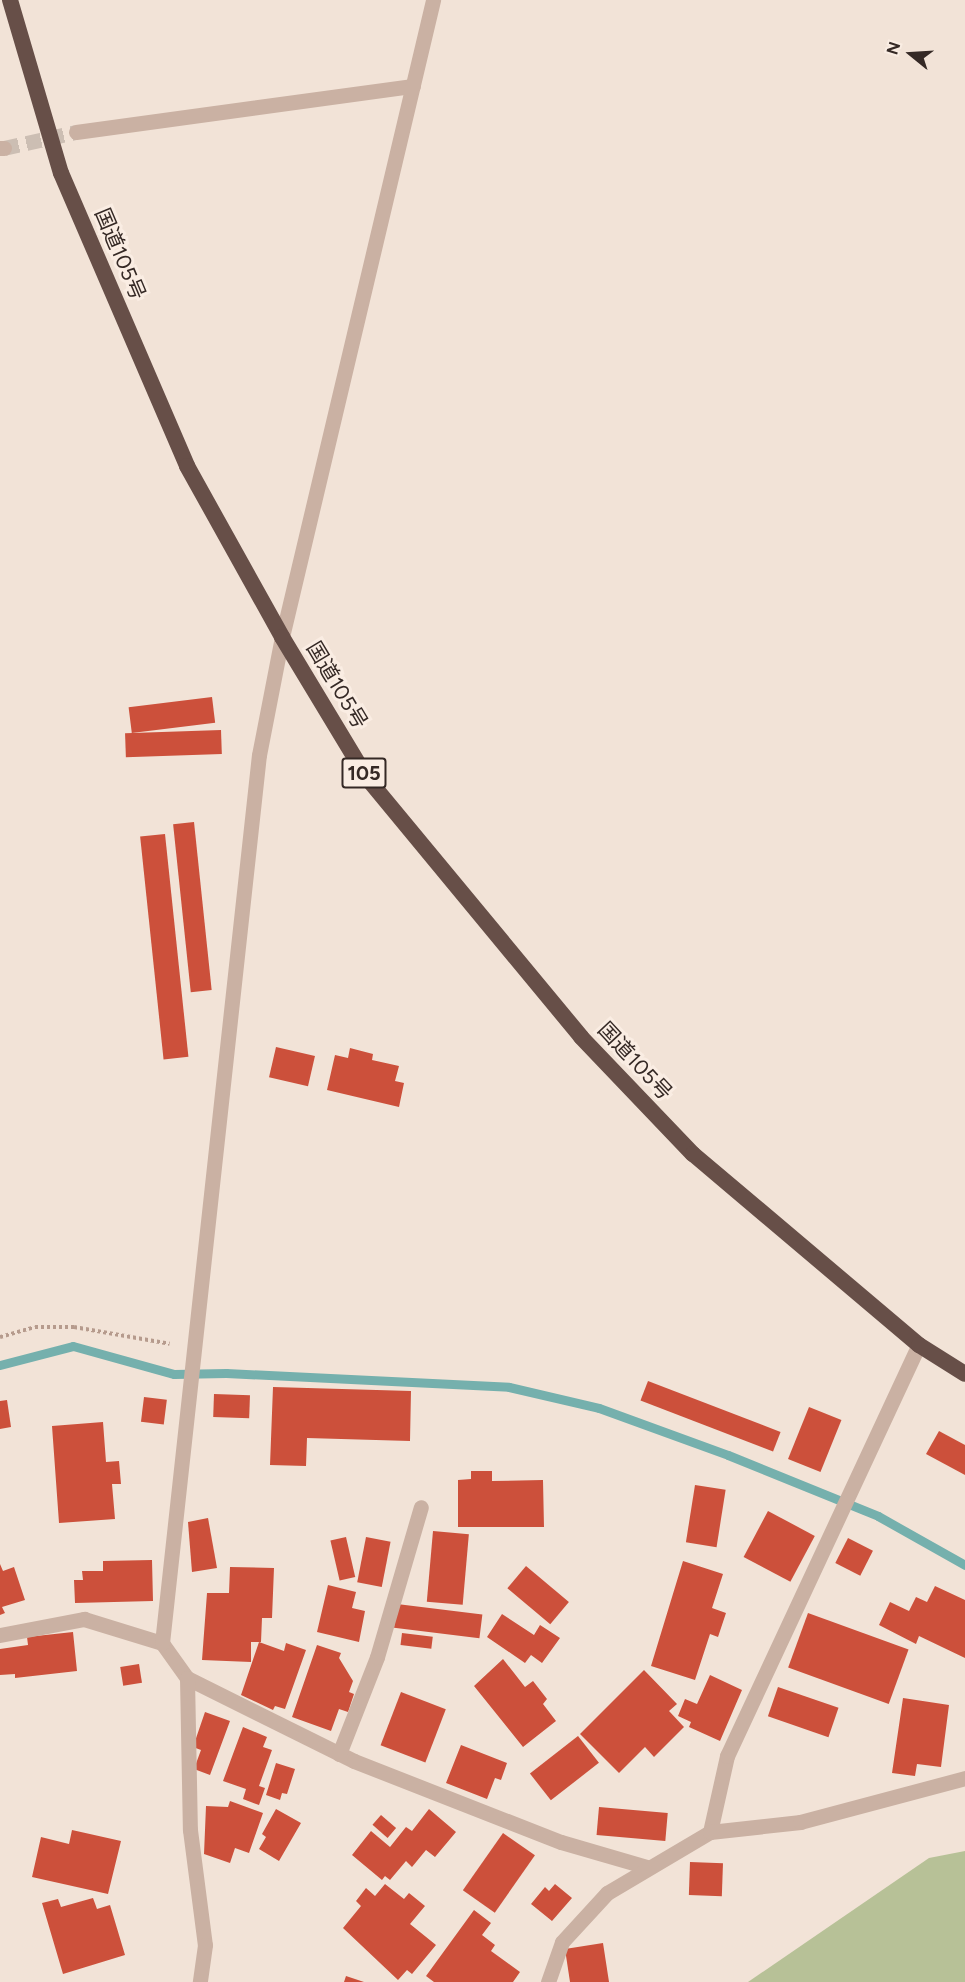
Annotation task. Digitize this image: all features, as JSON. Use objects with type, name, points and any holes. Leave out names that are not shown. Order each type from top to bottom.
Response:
[{"type":"highway","name":"国道105号","points":[[10,0],[61,173],[187,466],[282,638],[367,778],[581,1037],[693,1154],[919,1345],[965,1374]]},
{"type":"street","points":[[162,1642],[259,755],[282,638],[433,0]]},
{"type":"street","points":[[76,132],[413,86]]},
{"type":"street","points":[[710,1832],[728,1756],[919,1345]]},
{"type":"street","points":[[339,1754],[377,1657],[421,1508]]},
{"type":"street","points":[[0,1635],[84,1619],[162,1642],[187,1678],[339,1754],[561,1842],[647,1867]]},
{"type":"street","points":[[187,1678],[190,1830],[205,1945],[200,1982]]},
{"type":"street","points":[[548,1982],[562,1942],[607,1893],[647,1867],[710,1832],[800,1822],[965,1778]]},
{"type":"path","points":[[0,1336],[35,1327],[74,1327],[194,1350]]},
{"type":"green space","points":[[965,1851],[965,1982],[748,1982],[929,1858]]},
{"type":"building","points":[[212,697],[215,723],[132,733],[129,707]]},
{"type":"building","points":[[221,730],[222,754],[126,757],[125,733]]},
{"type":"building","points":[[194,822],[212,990],[191,992],[173,824]]},
{"type":"building","points":[[165,834],[188,1057],[164,1059],[140,837]]},
{"type":"building","points":[[276,1047],[315,1056],[308,1086],[269,1077]]},
{"type":"building","points":[[350,1048],[373,1054],[372,1060],[399,1066],[395,1081],[404,1083],[399,1107],[327,1090],[335,1055],[348,1058]]},
{"type":"building","points":[[648,1381],[781,1432],[773,1451],[640,1401]]},
{"type":"building","points":[[273,1387],[411,1391],[410,1441],[307,1438],[306,1466],[270,1465]]},
{"type":"building","points":[[214,1394],[250,1395],[249,1418],[213,1417]]},
{"type":"building","points":[[144,1397],[167,1400],[164,1425],[141,1422]]},
{"type":"building","points":[[7,1400],[11,1427],[0,1429],[0,1401]]},
{"type":"building","points":[[809,1407],[841,1420],[820,1472],[788,1459]]},
{"type":"building","points":[[103,1422],[106,1462],[119,1461],[121,1484],[112,1484],[115,1519],[59,1523],[52,1426]]},
{"type":"building","points":[[939,1431],[965,1445],[965,1475],[926,1454]]},
{"type":"building","points":[[471,1471],[492,1471],[492,1481],[543,1480],[544,1527],[458,1527],[458,1480],[471,1479]]},
{"type":"building","points":[[695,1485],[726,1490],[717,1547],[686,1542]]},
{"type":"building","points":[[768,1511],[815,1536],[790,1582],[744,1557]]},
{"type":"building","points":[[208,1518],[217,1568],[192,1572],[188,1522]]},
{"type":"building","points":[[433,1531],[469,1534],[463,1605],[427,1602]]},
{"type":"building","points":[[346,1537],[355,1577],[340,1581],[330,1541]]},
{"type":"building","points":[[366,1537],[391,1542],[382,1587],[357,1582]]},
{"type":"building","points":[[848,1538],[873,1551],[860,1576],[835,1563]]},
{"type":"building","points":[[152,1560],[153,1601],[75,1603],[74,1580],[83,1580],[82,1571],[103,1571],[103,1561]]},
{"type":"building","points":[[683,1561],[723,1574],[712,1608],[726,1613],[718,1637],[710,1634],[695,1680],[651,1666]]},
{"type":"building","points":[[0,1564],[3,1571],[14,1567],[25,1600],[2,1607],[5,1613],[0,1615]]},
{"type":"building","points":[[526,1566],[569,1602],[550,1624],[507,1588]]},
{"type":"building","points":[[230,1567],[274,1568],[272,1618],[262,1618],[261,1642],[251,1642],[251,1662],[202,1660],[207,1593],[229,1593]]},
{"type":"building","points":[[328,1585],[356,1592],[352,1608],[365,1611],[359,1642],[317,1632]]},
{"type":"building","points":[[935,1586],[965,1600],[965,1658],[919,1636],[916,1644],[879,1625],[890,1602],[909,1611],[916,1597],[927,1602]]},
{"type":"building","points":[[397,1604],[482,1614],[479,1638],[394,1628]]},
{"type":"building","points":[[808,1613],[909,1650],[889,1704],[788,1668]]},
{"type":"building","points":[[502,1614],[534,1635],[540,1625],[560,1638],[542,1663],[531,1655],[525,1663],[487,1637]]},
{"type":"building","points":[[73,1632],[77,1671],[15,1678],[15,1674],[0,1675],[0,1649],[28,1645],[27,1637]]},
{"type":"building","points":[[402,1633],[433,1637],[431,1649],[401,1645]]},
{"type":"building","points":[[259,1642],[284,1651],[286,1643],[306,1650],[285,1709],[275,1706],[273,1710],[241,1695]]},
{"type":"building","points":[[317,1645],[341,1653],[339,1658],[353,1681],[349,1692],[354,1694],[348,1712],[339,1709],[331,1731],[292,1717]]},
{"type":"building","points":[[503,1659],[525,1687],[533,1681],[547,1699],[543,1704],[556,1721],[523,1747],[474,1686]]},
{"type":"building","points":[[139,1664],[142,1683],[123,1686],[120,1667]]},
{"type":"building","points":[[644,1670],[677,1704],[669,1711],[684,1727],[654,1757],[645,1747],[619,1773],[580,1734]]},
{"type":"building","points":[[710,1675],[742,1690],[720,1741],[689,1727],[691,1722],[678,1716],[685,1699],[697,1704]]},
{"type":"building","points":[[778,1687],[839,1708],[828,1737],[768,1716]]},
{"type":"building","points":[[401,1692],[446,1709],[425,1762],[381,1745]]},
{"type":"building","points":[[903,1698],[949,1705],[941,1767],[917,1764],[915,1776],[892,1773]]},
{"type":"building","points":[[205,1712],[230,1721],[210,1775],[194,1769],[201,1750],[193,1747]]},
{"type":"building","points":[[243,1727],[267,1737],[263,1747],[272,1750],[259,1786],[265,1788],[259,1805],[243,1799],[246,1789],[223,1781]]},
{"type":"building","points":[[578,1736],[599,1763],[551,1800],[530,1774]]},
{"type":"building","points":[[461,1745],[507,1763],[501,1780],[495,1778],[487,1799],[446,1783]]},
{"type":"building","points":[[276,1763],[295,1769],[287,1794],[282,1793],[280,1800],[266,1795]]},
{"type":"building","points":[[230,1801],[263,1813],[249,1853],[235,1848],[230,1863],[204,1854],[206,1806],[228,1807]]},
{"type":"building","points":[[599,1807],[668,1813],[665,1841],[597,1835]]},
{"type":"building","points":[[276,1809],[301,1823],[279,1861],[259,1849],[266,1837],[262,1834]]},
{"type":"building","points":[[429,1809],[456,1832],[435,1857],[426,1850],[412,1867],[406,1861],[390,1880],[385,1876],[382,1880],[352,1855],[371,1831],[390,1847],[406,1827],[412,1831]]},
{"type":"building","points":[[381,1815],[396,1828],[388,1838],[372,1825]]},
{"type":"building","points":[[72,1830],[121,1841],[108,1894],[32,1877],[41,1837],[69,1844]]},
{"type":"building","points":[[503,1833],[535,1855],[495,1913],[463,1890]]},
{"type":"building","points":[[690,1862],[723,1863],[722,1896],[689,1895]]},
{"type":"building","points":[[385,1884],[404,1899],[409,1893],[425,1906],[410,1924],[436,1945],[412,1974],[407,1970],[398,1980],[343,1928],[361,1906],[356,1901],[366,1888],[375,1896]]},
{"type":"building","points":[[555,1884],[572,1898],[552,1921],[531,1904],[545,1887],[549,1891]]},
{"type":"building","points":[[93,1898],[97,1909],[110,1905],[125,1955],[63,1974],[42,1903],[58,1899],[61,1907]]},
{"type":"building","points":[[474,1910],[491,1923],[482,1935],[495,1945],[491,1951],[520,1972],[513,1982],[434,1982],[426,1976]]},
{"type":"building","points":[[603,1943],[609,1982],[570,1982],[565,1949]]},
{"type":"building","points":[[346,1976],[364,1982],[344,1982]]},
{"type":"waterway","points":[[0,1365],[73,1346],[174,1374],[226,1373],[509,1387],[599,1408],[728,1455],[878,1516],[965,1565]]},
{"type":"tunnel","points":[[4,148],[76,132]]}]
